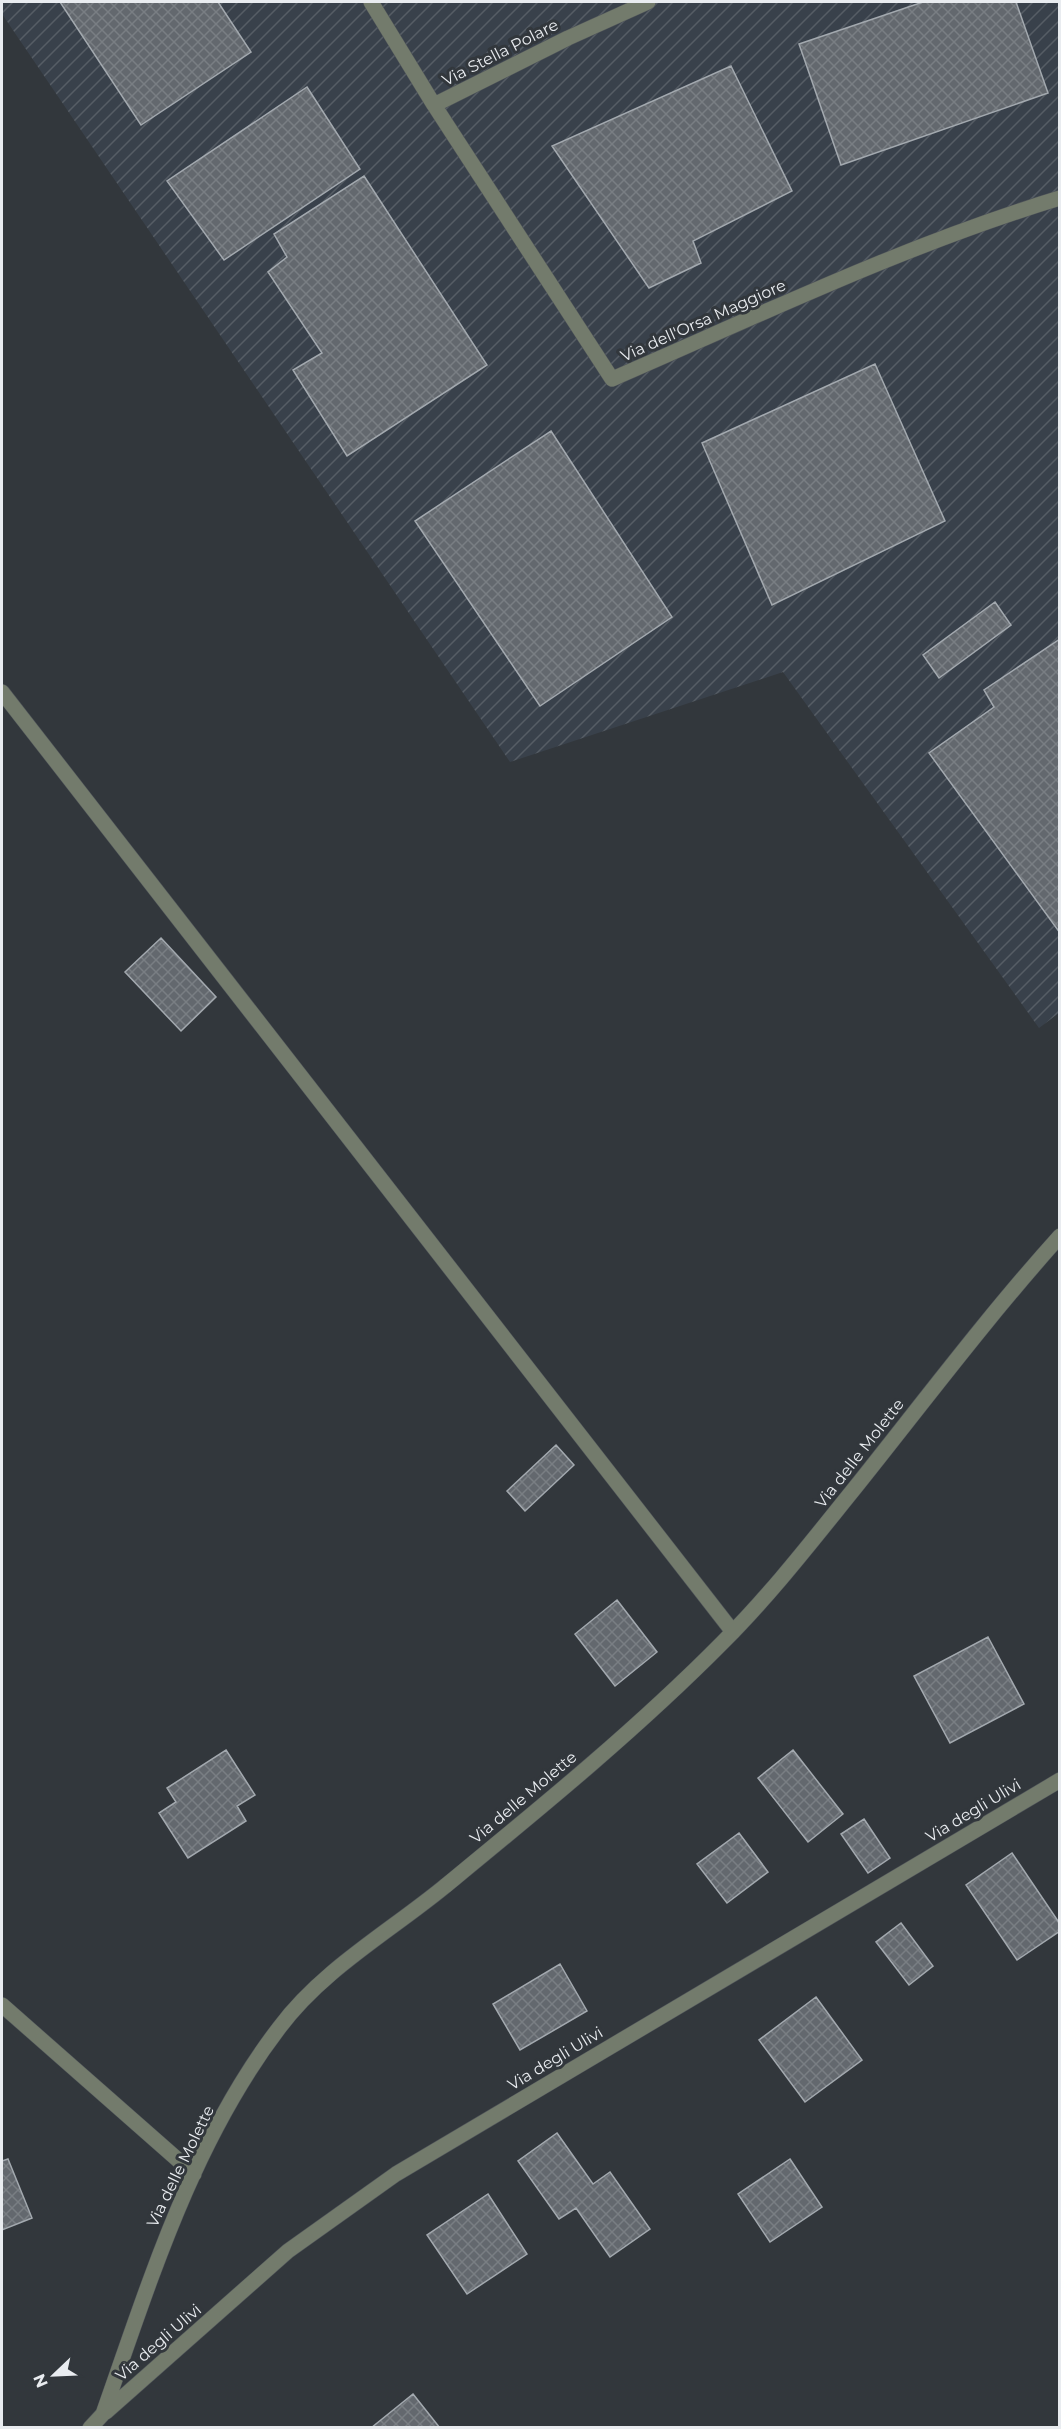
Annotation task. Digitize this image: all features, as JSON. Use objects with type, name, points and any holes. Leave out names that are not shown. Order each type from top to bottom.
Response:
[{"type":"street","name":"Via dell'Orsa Maggiore","points":[[371,2],[434,105],[612,380],[906,251],[957,231],[1059,198]]},
{"type":"street","name":"Via Stella Polare","points":[[434,105],[568,38],[648,2]]},
{"type":"street","points":[[2,692],[733,1632]]},
{"type":"street","name":"Via delle Molette","points":[[90,2427],[103,2414],[172,2220],[231,2102],[274,2035],[320,1984],[443,1888],[659,1705],[733,1632],[802,1555],[1011,1291],[1059,1236]]},
{"type":"street","name":"Via degli Ulivi","points":[[103,2414],[288,2251],[396,2174],[1059,1780]]},
{"type":"street","points":[[2,2005],[194,2174]]},
{"type":"shaded area","points":[[2,2],[1059,2],[1059,1013],[1039,1028],[783,672],[510,762],[2,14]]},
{"type":"building","points":[[60,2],[218,2],[251,52],[141,125]]},
{"type":"building","points":[[923,2],[1016,2],[1048,93],[841,165],[799,44]]},
{"type":"building","points":[[731,66],[792,191],[693,241],[701,263],[649,288],[552,146]]},
{"type":"building","points":[[307,87],[360,169],[224,260],[167,181]]},
{"type":"building","points":[[364,176],[487,365],[347,456],[293,370],[322,353],[268,272],[287,257],[274,234]]},
{"type":"building","points":[[875,364],[945,521],[772,605],[702,443]]},
{"type":"building","points":[[551,431],[672,617],[540,706],[415,521]]},
{"type":"building","points":[[995,602],[1011,625],[939,678],[923,655]]},
{"type":"building","points":[[1060,639],[1060,933],[929,753],[994,707],[984,690]]},
{"type":"building","points":[[161,938],[216,997],[181,1031],[125,972]]},
{"type":"building","points":[[556,1445],[574,1465],[525,1511],[507,1491]]},
{"type":"building","points":[[617,1600],[657,1652],[615,1686],[575,1634]]},
{"type":"building","points":[[988,1637],[1024,1704],[950,1743],[914,1676]]},
{"type":"building","points":[[226,1750],[255,1795],[237,1806],[246,1821],[188,1858],[159,1813],[176,1802],[167,1788]]},
{"type":"building","points":[[793,1750],[843,1814],[808,1842],[758,1778]]},
{"type":"building","points":[[864,1819],[890,1858],[868,1873],[841,1834]]},
{"type":"building","points":[[739,1833],[768,1872],[727,1903],[697,1864]]},
{"type":"building","points":[[1012,1853],[1060,1924],[1060,1931],[1017,1960],[966,1885]]},
{"type":"building","points":[[901,1923],[933,1966],[909,1985],[876,1942]]},
{"type":"building","points":[[560,1964],[587,2011],[520,2050],[493,2004]]},
{"type":"building","points":[[816,1997],[862,2060],[805,2102],[759,2040]]},
{"type":"building","points":[[557,2133],[593,2184],[610,2172],[650,2229],[610,2257],[576,2208],[559,2219],[518,2161]]},
{"type":"building","points":[[8,2159],[32,2218],[2,2230],[2,2161]]},
{"type":"building","points":[[790,2159],[822,2207],[770,2242],[738,2194]]},
{"type":"building","points":[[488,2194],[527,2254],[467,2294],[427,2235]]},
{"type":"building","points":[[413,2394],[440,2428],[371,2428]]}]
